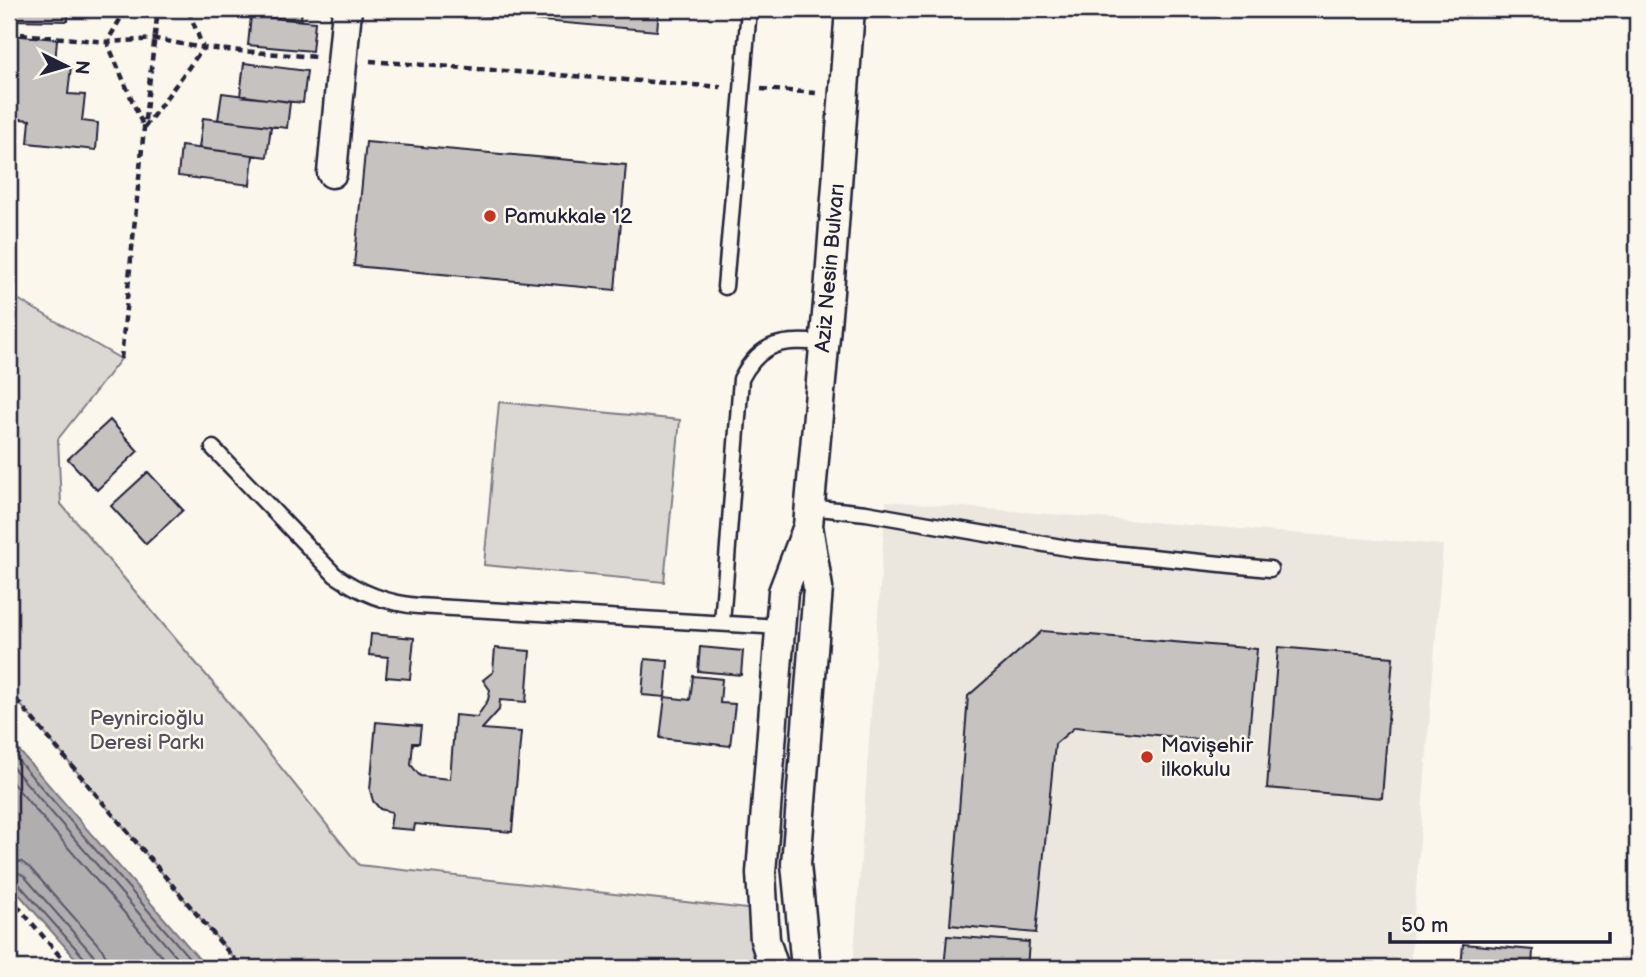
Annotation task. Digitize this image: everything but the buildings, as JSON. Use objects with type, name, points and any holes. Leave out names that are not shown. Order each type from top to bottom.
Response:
[{"type":"street","points":[[332,173],[347,9]]},
{"type":"street","name":"Aziz Nesin Bulvarı","points":[[806,968],[796,864],[818,589],[808,517],[850,9]]},
{"type":"street","name":"Aziz Nesin Bulvarı","points":[[774,968],[765,940],[761,873],[783,592],[808,517]]},
{"type":"lane","points":[[725,287],[749,9]]},
{"type":"lane","points":[[722,623],[741,379],[748,365],[769,347],[793,341],[824,343]]},
{"type":"lane","points":[[213,447],[335,575],[351,586],[384,601],[418,606],[780,627]]},
{"type":"lane","points":[[808,517],[866,513],[1073,549],[1269,569]]},
{"type":"path","points":[[107,42],[126,9]]},
{"type":"path","points":[[121,359],[158,9]]},
{"type":"path","points":[[188,9],[203,48]]},
{"type":"path","points":[[9,33],[107,42],[156,39],[203,48],[844,95]]},
{"type":"path","points":[[107,42],[144,128]]},
{"type":"path","points":[[144,128],[203,48]]},
{"type":"path","points":[[9,691],[242,968]]},
{"type":"path","points":[[9,896],[70,968]]},
{"type":"shaded area","name":"Mavişehir ilkokulu","points":[[886,501],[1443,545],[1410,968],[853,968]]},
{"type":"green space","name":"Peynircioğlu Deresi Parkı","points":[[9,294],[121,359],[58,439],[61,504],[218,689],[359,865],[764,911],[784,968],[242,968],[9,691]]},
{"type":"green space","points":[[499,402],[680,420],[664,582],[484,565]]},
{"type":"water","points":[[9,739],[207,968],[84,968],[9,883]]},
{"type":"place","name":"Pamukkale 12","points":[[490,216]]},
{"type":"place","name":"Mavişehir ilkokulu","points":[[1147,757]]}]
